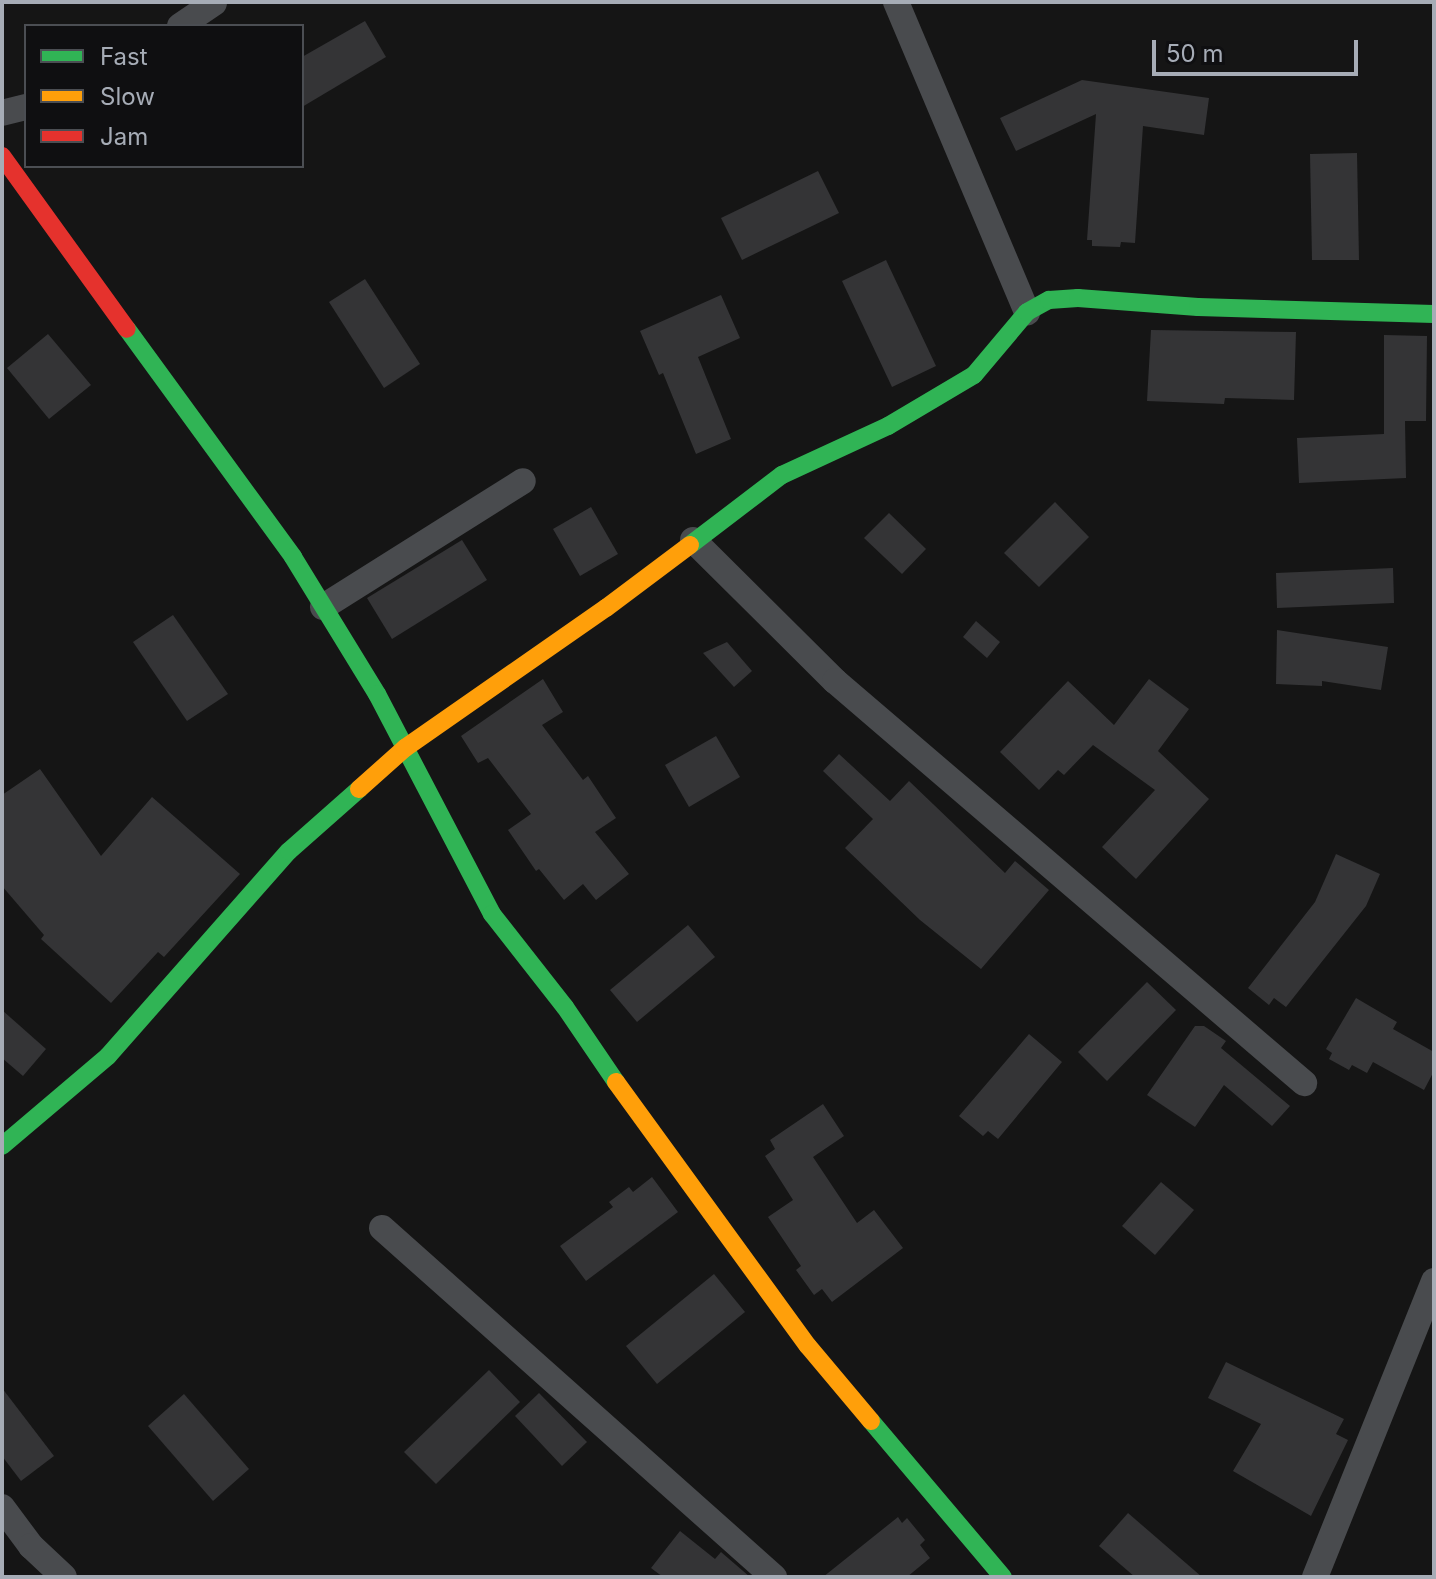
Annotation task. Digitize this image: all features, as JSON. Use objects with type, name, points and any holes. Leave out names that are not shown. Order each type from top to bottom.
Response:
[{"type":"street","points":[[896,2],[1027,312]]},
{"type":"street","points":[[183,24],[214,3]]},
{"type":"street","points":[[2,113],[24,108]]},
{"type":"street","points":[[2,156],[293,557],[405,748],[492,914],[565,1007],[665,1154],[808,1346],[1003,1577]]},
{"type":"street","points":[[2,1146],[108,1056],[289,851],[405,748],[606,608],[782,475],[888,426],[974,375],[1027,312],[1049,300],[1078,298],[1198,307],[1434,314]]},
{"type":"street","points":[[323,607],[523,481]]},
{"type":"street","points":[[693,540],[835,681],[1304,1083]]},
{"type":"street","points":[[382,1228],[774,1577]]},
{"type":"street","points":[[1315,1577],[1434,1281]]},
{"type":"street","points":[[2,1507],[31,1546],[64,1577]]},
{"type":"building","points":[[365,21],[386,57],[304,106],[304,56]]},
{"type":"building","points":[[1082,80],[1209,98],[1204,135],[1143,126],[1135,243],[1121,242],[1120,247],[1092,246],[1092,240],[1087,240],[1096,114],[1016,151],[1000,118]]},
{"type":"building","points":[[1357,153],[1359,260],[1312,260],[1310,154]]},
{"type":"building","points":[[818,171],[839,213],[742,260],[721,218]]},
{"type":"building","points":[[886,260],[936,366],[892,387],[842,281]]},
{"type":"building","points":[[365,279],[420,364],[384,388],[329,302]]},
{"type":"building","points":[[721,295],[740,338],[698,357],[731,439],[696,454],[663,373],[659,375],[640,331]]},
{"type":"building","points":[[1151,330],[1296,332],[1294,400],[1225,398],[1224,404],[1147,401]]},
{"type":"building","points":[[48,334],[91,385],[49,419],[7,368]]},
{"type":"building","points":[[1384,335],[1427,336],[1426,421],[1405,421],[1406,478],[1299,483],[1297,438],[1384,434]]},
{"type":"building","points":[[1055,502],[1089,537],[1039,587],[1004,553]]},
{"type":"building","points":[[591,507],[618,554],[580,576],[553,529]]},
{"type":"building","points":[[889,513],[926,549],[902,574],[864,538]]},
{"type":"building","points":[[462,540],[487,580],[392,639],[367,598]]},
{"type":"building","points":[[1393,568],[1394,603],[1277,608],[1276,573]]},
{"type":"building","points":[[173,615],[228,694],[187,721],[133,642]]},
{"type":"building","points":[[976,621],[1000,642],[987,658],[963,637]]},
{"type":"building","points":[[1277,630],[1388,647],[1381,690],[1322,681],[1322,686],[1276,684]]},
{"type":"building","points":[[727,642],[752,671],[734,687],[703,653]]},
{"type":"building","points":[[543,679],[563,712],[542,725],[583,780],[588,776],[616,818],[595,832],[629,874],[596,900],[583,884],[564,900],[539,869],[536,871],[508,830],[531,814],[488,758],[478,763],[461,736]]},
{"type":"building","points":[[1149,679],[1189,709],[1158,751],[1209,799],[1136,879],[1102,847],[1155,790],[1093,745],[1064,775],[1058,770],[1039,790],[1000,752],[1068,681],[1114,725]]},
{"type":"building","points":[[716,736],[740,777],[689,807],[665,765]]},
{"type":"building","points":[[839,754],[890,801],[909,781],[1005,873],[1015,861],[1049,890],[981,969],[920,920],[845,848],[873,819],[823,771]]},
{"type":"building","points":[[40,769],[101,856],[152,797],[240,874],[164,957],[158,952],[111,1003],[41,939],[44,935],[2,886],[2,795]]},
{"type":"building","points":[[1336,854],[1380,874],[1366,906],[1286,1007],[1274,998],[1269,1005],[1248,988],[1315,902]]},
{"type":"building","points":[[688,925],[715,957],[637,1022],[610,990]]},
{"type":"building","points":[[1147,982],[1176,1010],[1107,1081],[1078,1052]]},
{"type":"building","points":[[1356,998],[1397,1022],[1393,1029],[1434,1052],[1434,1071],[1424,1090],[1373,1062],[1367,1073],[1352,1065],[1349,1070],[1329,1059],[1332,1053],[1326,1049]]},
{"type":"building","points":[[2,1010],[46,1049],[23,1076],[2,1058]]},
{"type":"building","points":[[1195,1026],[1204,1026],[1226,1041],[1221,1048],[1290,1106],[1272,1126],[1224,1085],[1195,1127],[1147,1095]]},
{"type":"building","points":[[1029,1034],[1062,1062],[998,1139],[988,1131],[983,1136],[959,1116]]},
{"type":"building","points":[[823,1104],[844,1136],[813,1157],[857,1223],[874,1210],[903,1248],[832,1302],[822,1289],[814,1295],[796,1270],[801,1266],[768,1217],[793,1200],[765,1156],[775,1149],[770,1140]]},
{"type":"building","points":[[652,1177],[678,1212],[586,1281],[560,1246],[613,1207],[609,1202],[629,1187],[633,1192]]},
{"type":"building","points":[[1161,1182],[1194,1210],[1155,1255],[1122,1226]]},
{"type":"building","points":[[714,1274],[745,1312],[657,1384],[626,1346]]},
{"type":"building","points":[[1226,1362],[1344,1419],[1336,1434],[1348,1440],[1311,1516],[1233,1471],[1261,1424],[1208,1398]]},
{"type":"building","points":[[489,1370],[520,1402],[436,1484],[404,1452]]},
{"type":"building","points":[[2,1388],[54,1456],[21,1481],[2,1456]]},
{"type":"building","points":[[539,1393],[587,1442],[562,1466],[515,1416]]},
{"type":"building","points":[[184,1394],[249,1469],[213,1501],[148,1426]]},
{"type":"building","points":[[1128,1513],[1202,1577],[1135,1577],[1099,1546]]},
{"type":"building","points":[[898,1517],[902,1523],[907,1518],[925,1540],[920,1545],[930,1558],[907,1577],[823,1577]]},
{"type":"building","points":[[680,1531],[715,1559],[721,1552],[750,1577],[663,1577],[651,1568]]},
{"type":"traffic: fast","points":[[690,545],[782,475],[888,426],[974,375],[1027,312],[1049,300],[1078,298],[1198,307],[1434,314]]},
{"type":"traffic: fast","points":[[127,329],[293,557],[377,694],[492,914],[565,1007],[616,1082]]},
{"type":"traffic: fast","points":[[2,1146],[108,1056],[289,851],[359,789]]},
{"type":"traffic: fast","points":[[871,1421],[1003,1577]]},
{"type":"traffic: slow","points":[[359,789],[405,748],[606,608],[690,545]]},
{"type":"traffic: slow","points":[[616,1082],[808,1346],[871,1421]]},
{"type":"traffic: jam","points":[[2,156],[127,329]]}]
